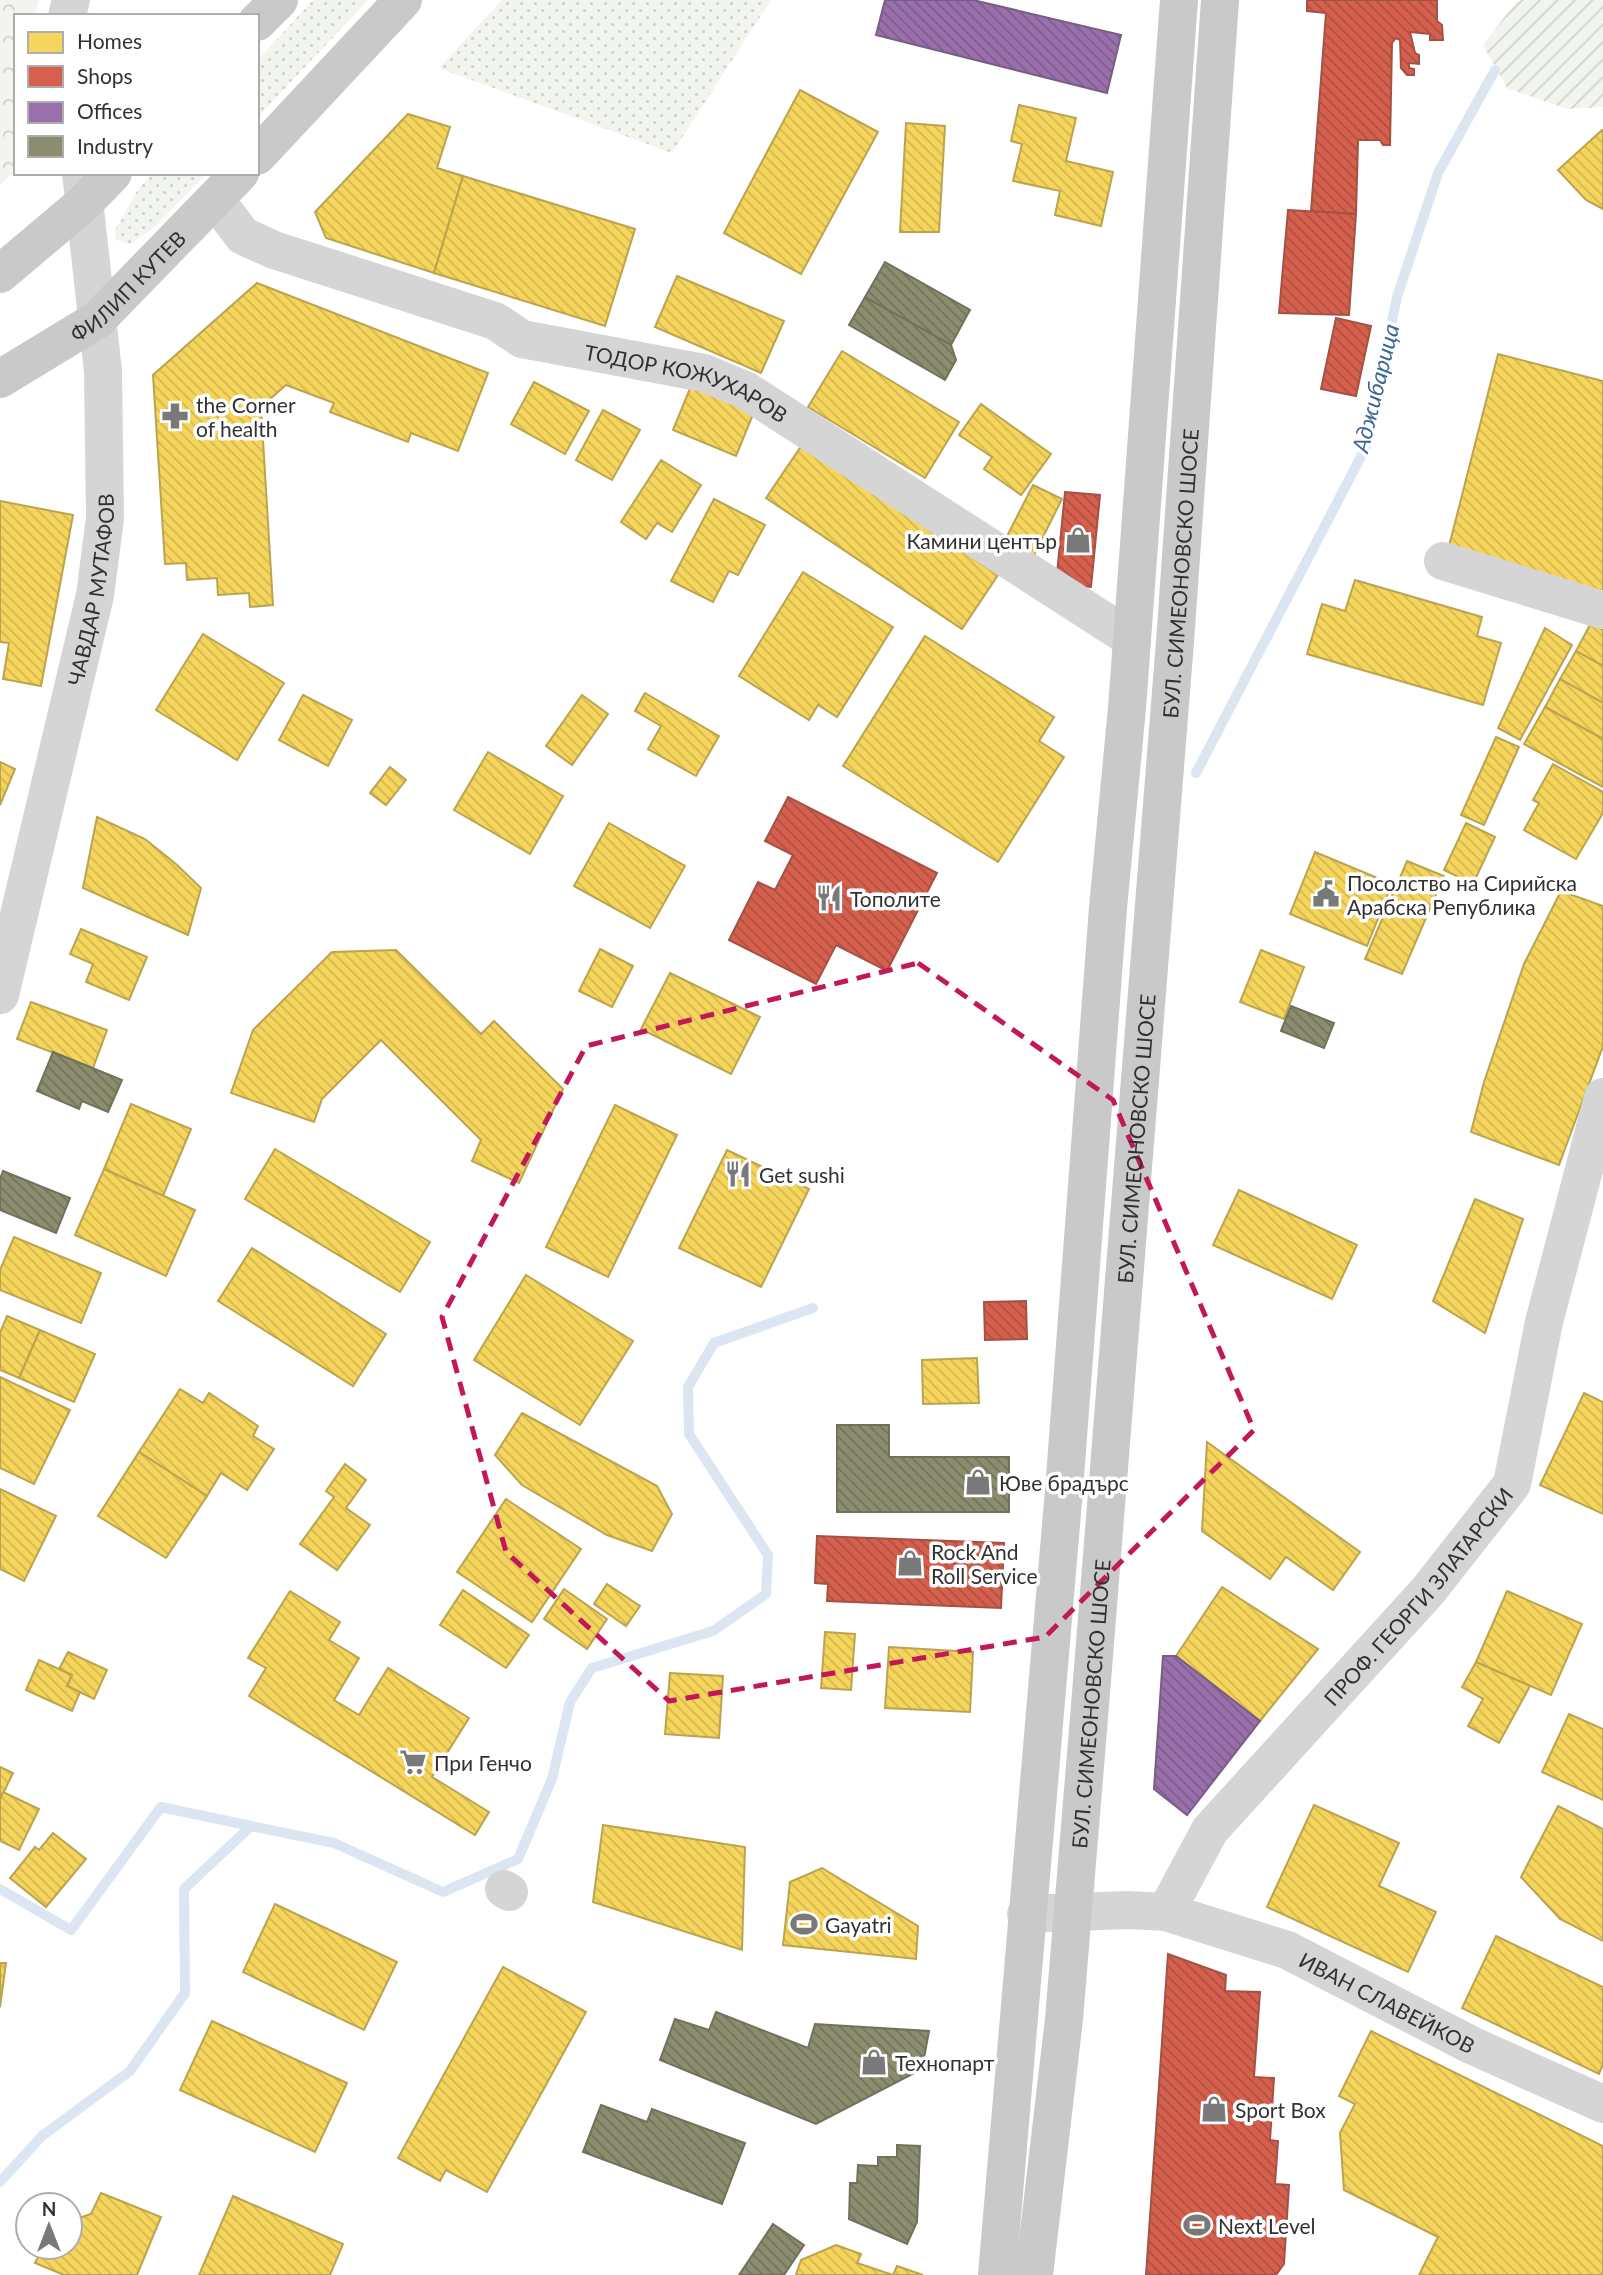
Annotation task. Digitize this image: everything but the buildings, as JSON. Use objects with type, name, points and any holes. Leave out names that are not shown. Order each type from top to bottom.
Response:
[{"type":"main road","points":[[259,20],[279,0]]},
{"type":"main road","points":[[259,154],[403,0]]},
{"type":"main road","name":"БУЛ. СИМЕОНОВСКО ШОСЕ","points":[[997,2275],[1064,1490],[1132,639],[1178,0]]},
{"type":"main road","name":"БУЛ. СИМЕОНОВСКО ШОСЕ","points":[[1034,2275],[1064,2019],[1089,1718],[1170,698],[1220,0]]},
{"type":"main road","points":[[0,274],[82,188],[109,175]]},
{"type":"main road","name":"ФИЛИП КУТЕВ","points":[[0,379],[97,320],[228,186]]},
{"type":"street","name":"ТОДОР КОЖУХАРОВ","points":[[228,186],[243,236],[274,250],[495,321],[522,339],[704,373],[746,390],[1132,639]]},
{"type":"street","name":"ЧАВДАР МУТАФОВ","points":[[0,995],[88,621],[105,517],[103,371],[82,188]]},
{"type":"street","points":[[1443,562],[1603,610]]},
{"type":"street","name":"ПРОФ. ГЕОРГИ ЗЛАТАРСКИ","points":[[1166,1912],[1210,1830],[1427,1592],[1512,1484],[1544,1322],[1603,1097]]},
{"type":"street","points":[[1026,1914],[1166,1912]]},
{"type":"street","name":"ИВАН СЛАВЕЙКОВ","points":[[1166,1912],[1287,1950],[1471,2045],[1603,2105]]},
{"type":"highlighted area","points":[[918,963],[1113,1100],[1254,1430],[1045,1637],[669,1701],[506,1552],[442,1317],[586,1046]]},
{"type":"green space","points":[[0,0],[39,0],[36,14],[14,14],[14,173],[0,185]]},
{"type":"green space","points":[[313,0],[368,0],[259,116],[259,59]]},
{"type":"green space","points":[[502,0],[771,0],[672,153],[439,68]]},
{"type":"green space","points":[[1603,0],[1603,107],[1567,109],[1507,88],[1483,45],[1516,2]]},
{"type":"green space","points":[[151,175],[205,175],[156,226],[131,244],[116,240],[115,230],[139,188]]},
{"type":"waterway","name":"Аджибарица","points":[[1196,773],[1366,447],[1397,297],[1438,173],[1495,70]]},
{"type":"waterway","name":"Аджибарица","points":[[0,2182],[42,2136],[130,2071],[185,1993],[184,1889],[251,1826],[334,1843],[443,1892],[518,1859],[552,1779],[570,1702],[592,1668],[713,1631],[766,1594],[768,1555],[689,1434],[688,1387],[714,1343],[813,1308]]},
{"type":"waterway","points":[[0,1889],[71,1930],[161,1807],[251,1826]]},
{"type":"place","name":"the Corner of health","points":[[175,416]]},
{"type":"place","name":"Камини център","points":[[1078,540]]},
{"type":"place","name":"Посолство на Сирийска Арабска Република","points":[[1326,894]]},
{"type":"place","name":"Тополите","points":[[829,898]]},
{"type":"place","name":"Get sushi","points":[[738,1174]]},
{"type":"place","name":"Юве брадърс","points":[[978,1482]]},
{"type":"place","name":"Rock And Roll Service","points":[[910,1563]]},
{"type":"place","name":"При Генчо","points":[[413,1762]]},
{"type":"place","name":"Gayatri","points":[[804,1924]]},
{"type":"place","name":"Технопарт","points":[[874,2062]]},
{"type":"place","name":"Sport Box","points":[[1214,2109]]},
{"type":"place","name":"Next Level","points":[[1197,2225]]}]
